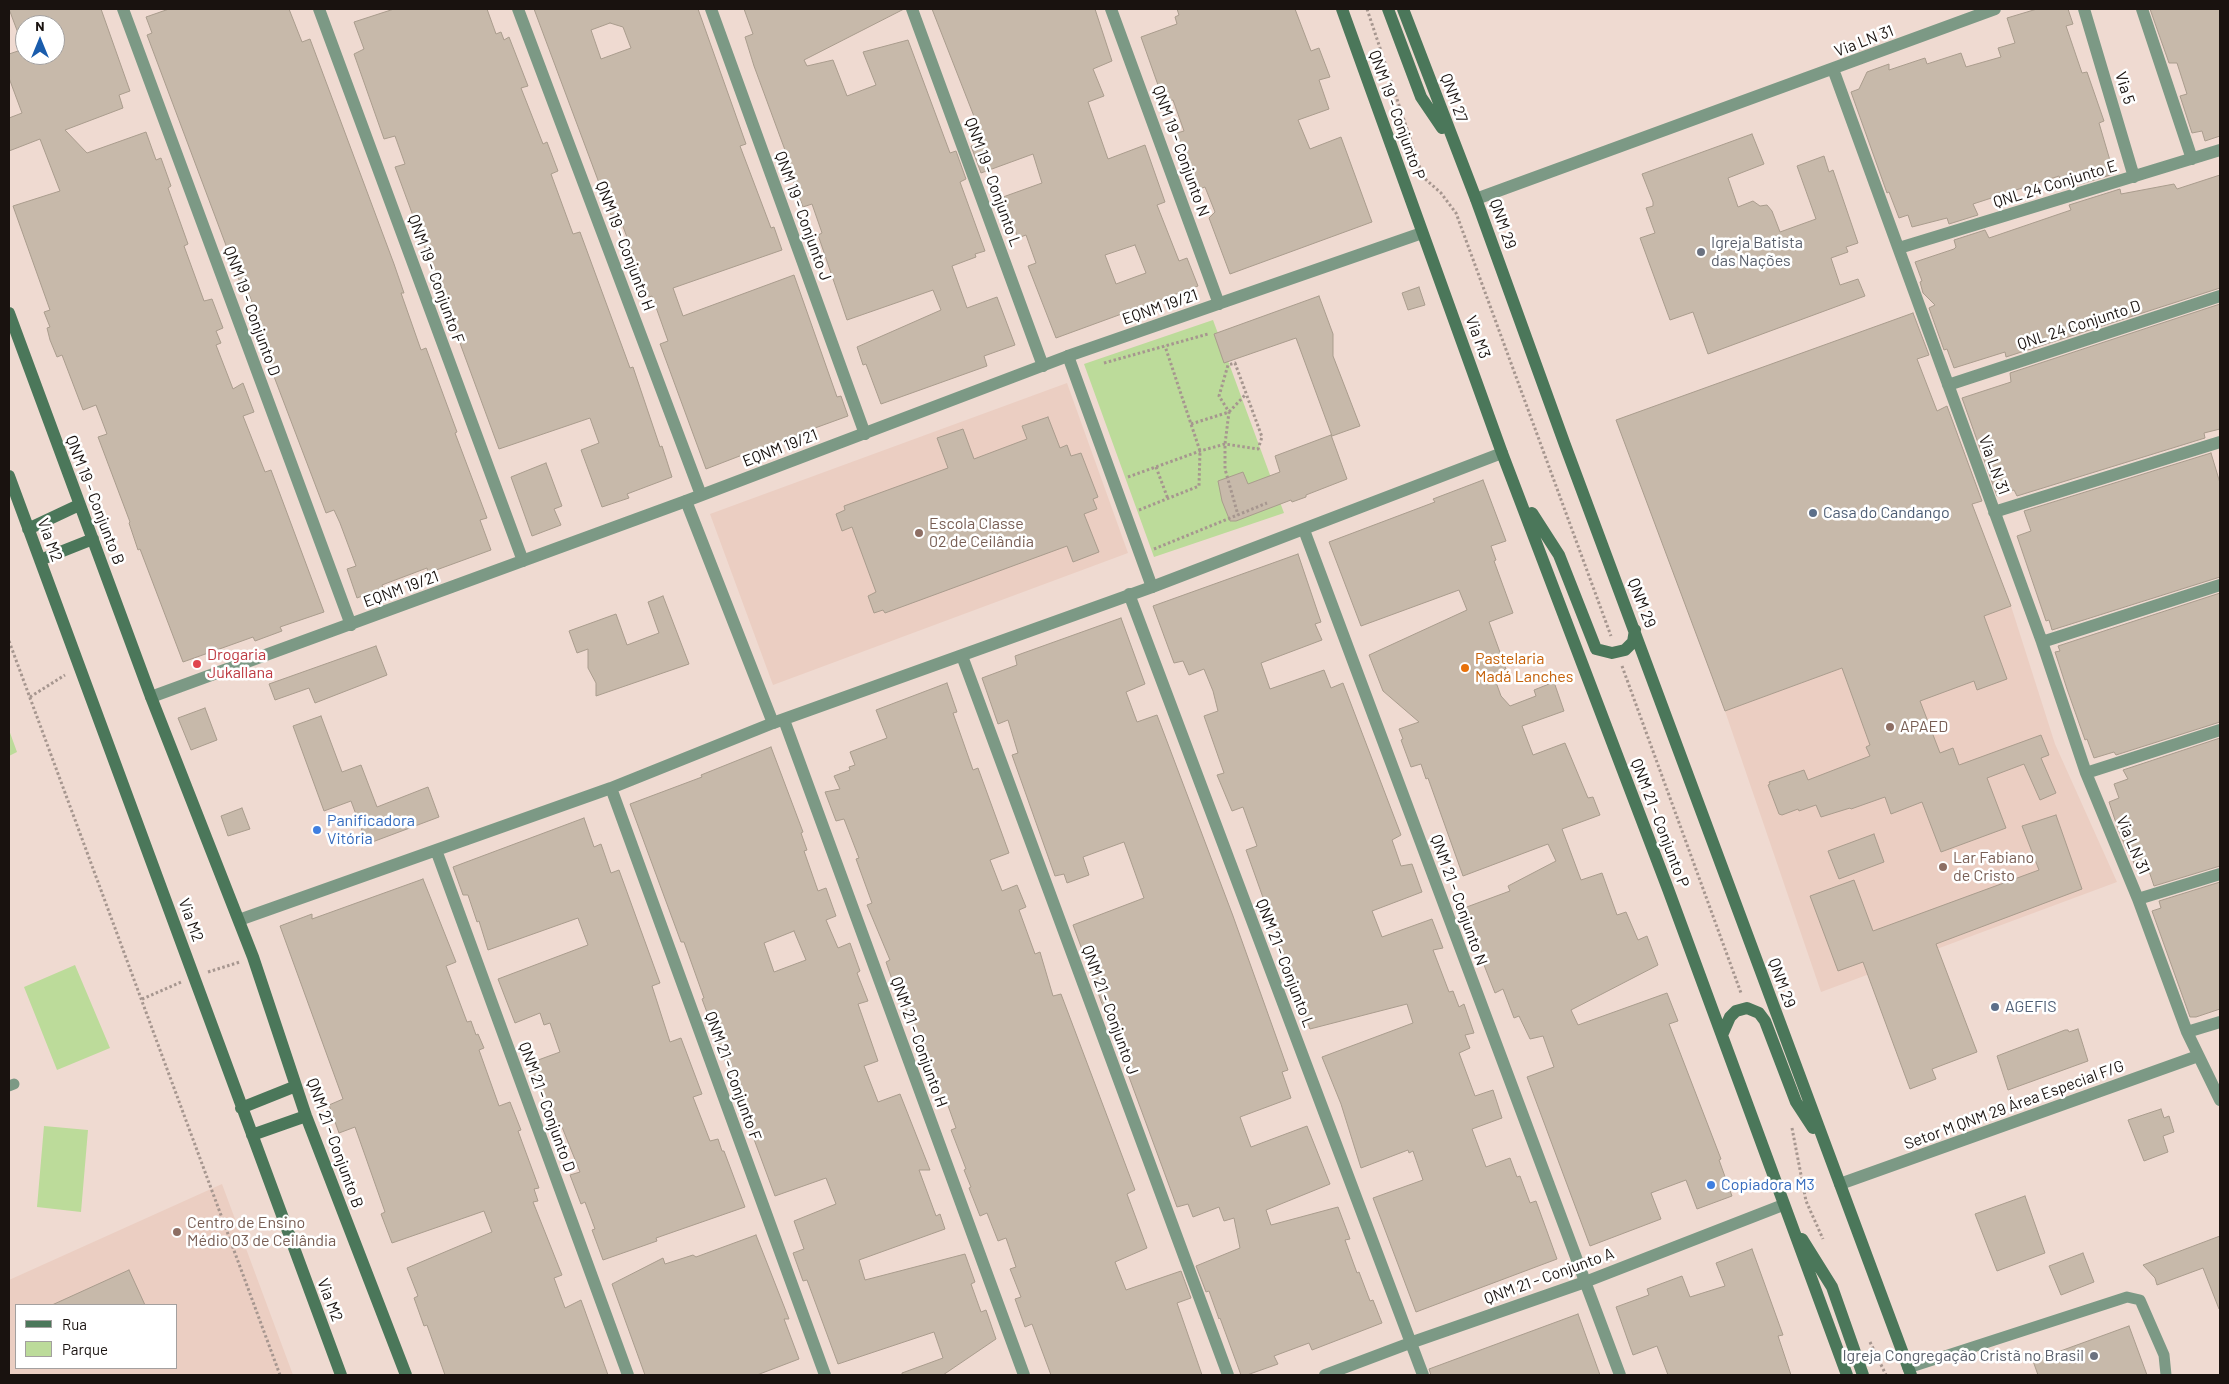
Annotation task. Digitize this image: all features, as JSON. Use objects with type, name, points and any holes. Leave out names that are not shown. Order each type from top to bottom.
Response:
[{"type":"main road","name":"QNM 19 - Conjunto P","points":[[1342,9],[1422,233]]},
{"type":"main road","points":[[1347,24],[1351,9]]},
{"type":"main road","points":[[1388,9],[1421,97],[1454,145]]},
{"type":"main road","name":"QNM 27","points":[[1403,9],[1476,199]]},
{"type":"main road","name":"QNM 29","points":[[1476,199],[1910,1371]]},
{"type":"main road","name":"Via M3","points":[[1422,233],[1502,453]]},
{"type":"main road","name":"QNM 19 - Conjunto B","points":[[9,313],[151,697]]},
{"type":"main road","name":"QNM 21 - Conjunto P","points":[[1502,453],[1519,492],[1722,1035],[1785,1210]]},
{"type":"main road","name":"Via M2","points":[[9,476],[341,1375]]},
{"type":"main road","points":[[1519,492],[1560,555],[1596,649],[1606,653],[1617,652],[1629,646],[1635,630]]},
{"type":"main road","points":[[28,529],[79,505]]},
{"type":"main road","points":[[40,560],[93,539]]},
{"type":"main road","points":[[151,697],[239,920]]},
{"type":"main road","name":"QNM 21 - Conjunto B","points":[[239,920],[306,1116],[406,1375]]},
{"type":"main road","points":[[1722,1035],[1730,1017],[1736,1011],[1747,1008],[1759,1014],[1765,1021],[1796,1102],[1826,1147]]},
{"type":"main road","points":[[241,1108],[296,1086]]},
{"type":"main road","points":[[252,1136],[306,1116]]},
{"type":"main road","points":[[1785,1210],[1847,1375]]},
{"type":"main road","points":[[1785,1210],[1832,1287],[1864,1375]]},
{"type":"street","name":"QNM 19 - Conjunto D","points":[[123,9],[351,625]]},
{"type":"street","name":"QNM 19 - Conjunto F","points":[[319,9],[523,561]]},
{"type":"street","name":"QNM 19 - Conjunto H","points":[[518,9],[701,495]]},
{"type":"street","name":"QNM 19 - Conjunto J","points":[[711,9],[865,434]]},
{"type":"street","name":"QNM 19 - Conjunto L","points":[[912,9],[1043,366]]},
{"type":"street","name":"QNM 19 - Conjunto N","points":[[1111,9],[1219,304]]},
{"type":"street","name":"Via LN 31","points":[[1995,9],[1833,69],[2042,642],[2086,773],[2138,899],[2187,1032],[2220,1100]]},
{"type":"street","name":"Via 5","points":[[2084,9],[2134,177]]},
{"type":"street","points":[[2142,9],[2192,159]]},
{"type":"street","name":"QNM 29","points":[[1476,199],[1833,69]]},
{"type":"street","name":"QNL 24 Conjunto E","points":[[1899,248],[2220,150]]},
{"type":"street","name":"EQNM 19/21","points":[[151,697],[686,501],[1068,356],[1422,233]]},
{"type":"street","name":"QNL 24 Conjunto D","points":[[1948,386],[2220,296]]},
{"type":"street","points":[[1068,356],[1152,587]]},
{"type":"street","points":[[1994,512],[2220,442]]},
{"type":"street","points":[[239,920],[611,788],[778,721],[1152,587],[1502,453]]},
{"type":"street","name":"QNM 21 - Conjunto H","points":[[686,501],[778,721],[1024,1375]]},
{"type":"street","name":"QNM 21 - Conjunto N","points":[[1304,530],[1620,1375]]},
{"type":"street","points":[[2042,642],[2220,585]]},
{"type":"street","name":"QNM 21 - Conjunto L","points":[[1129,594],[1422,1375]]},
{"type":"street","name":"QNM 21 - Conjunto J","points":[[962,656],[1228,1375]]},
{"type":"street","points":[[2086,773],[2220,730]]},
{"type":"street","name":"QNM 21 - Conjunto F","points":[[611,788],[825,1375]]},
{"type":"street","name":"QNM 21 - Conjunto D","points":[[436,850],[628,1375]]},
{"type":"street","points":[[2138,899],[2220,874]]},
{"type":"street","points":[[2187,1032],[2220,1022]]},
{"type":"street","name":"Setor M QNM 29 Área Especial F/G","points":[[1840,1184],[2198,1056]]},
{"type":"street","name":"QNM 21 - Conjunto A","points":[[1325,1375],[1785,1210]]},
{"type":"lane","points":[[1910,1371],[2126,1297],[2140,1300],[2164,1355],[2166,1375]]},
{"type":"path","points":[[1367,9],[1423,177],[1441,193],[1456,213],[1747,1008]]},
{"type":"path","points":[[1100,364],[1208,334]]},
{"type":"path","points":[[1132,512],[1199,486],[1200,451],[1165,346]]},
{"type":"path","points":[[1120,480],[1225,444],[1258,449],[1262,437],[1235,363],[1228,365],[1219,396],[1229,412],[1225,444],[1225,469],[1238,515]]},
{"type":"path","points":[[1191,424],[1229,412],[1246,394]]},
{"type":"path","points":[[1156,467],[1168,498]]},
{"type":"path","points":[[1146,553],[1267,503]]},
{"type":"path","points":[[9,641],[280,1375]]},
{"type":"path","points":[[30,697],[79,666]]},
{"type":"path","points":[[1791,1126],[1795,1135],[1806,1201],[1823,1240]]},
{"type":"path","points":[[1868,1338],[1886,1375]]},
{"type":"shaded area","name":"Escola Classe 02 de Ceilândia","points":[[1067,383],[1128,553],[773,685],[710,514]]},
{"type":"shaded area","points":[[2011,606],[2055,744],[2117,882],[1821,992],[1725,711]]},
{"type":"shaded area","name":"Centro de Ensino Médio 03 de Ceilândia","points":[[222,1184],[293,1375],[9,1375],[9,1280]]},
{"type":"green space","points":[[1213,320],[1284,513],[1154,557],[1084,364]]},
{"type":"green space","points":[[9,730],[17,752],[9,756]]},
{"type":"green space","points":[[75,965],[110,1048],[57,1070],[24,987]]},
{"type":"green space","points":[[44,1126],[88,1130],[81,1212],[37,1207]]},
{"type":"building","points":[[9,9],[101,9],[130,91],[119,95],[123,108],[65,130],[87,153],[146,132],[156,160],[161,158],[171,186],[168,188],[188,244],[184,246],[204,301],[212,299],[223,328],[216,331],[221,343],[216,345],[233,389],[243,383],[254,412],[243,416],[265,472],[271,470],[324,612],[280,627],[282,631],[255,641],[253,637],[183,662],[140,549],[138,550],[130,522],[98,437],[107,434],[96,405],[83,410],[62,355],[57,357],[50,340],[47,328],[50,327],[44,312],[50,310],[13,206],[60,191],[40,139],[9,151],[9,118],[22,113],[9,78],[9,54],[15,52],[15,65],[65,65],[65,15],[15,15],[15,25]]},
{"type":"building","points":[[169,9],[289,9],[302,42],[310,39],[394,264],[404,293],[401,293],[421,350],[426,348],[457,432],[455,433],[487,518],[480,520],[491,550],[428,573],[427,568],[382,585],[383,588],[357,598],[347,569],[356,566],[340,523],[334,510],[326,513],[262,345],[267,343],[246,286],[242,288],[147,35],[152,33],[146,17]]},
{"type":"building","points":[[394,9],[487,9],[496,34],[501,32],[504,40],[509,37],[528,86],[521,88],[543,144],[547,142],[558,171],[551,174],[573,234],[580,232],[630,368],[633,367],[672,477],[627,494],[629,498],[602,507],[581,450],[599,443],[590,418],[499,449],[395,167],[405,164],[395,136],[384,139],[354,54],[364,49],[354,22]]},
{"type":"building","points":[[534,9],[698,9],[746,144],[740,146],[771,228],[774,227],[782,250],[673,288],[683,316],[794,275],[837,397],[841,396],[848,416],[804,432],[805,434],[776,442],[706,469],[660,344],[668,341],[652,296],[649,297],[618,213],[611,215]],"holes":[[[610,23],[623,27],[631,48],[601,59],[591,30]]]},
{"type":"building","points":[[744,9],[904,9],[804,60],[807,66],[833,60],[847,96],[876,85],[863,52],[908,40],[950,153],[956,151],[966,179],[960,182],[985,251],[975,254],[976,257],[952,266],[967,308],[997,297],[1015,345],[984,356],[987,366],[881,404],[866,364],[863,365],[857,347],[941,310],[933,290],[847,320],[818,235],[822,233],[812,204],[803,207],[793,180],[796,180],[754,66],[745,37],[753,34]]},
{"type":"building","points":[[932,9],[1095,9],[1112,61],[1093,69],[1104,96],[1088,102],[1108,159],[1145,145],[1165,202],[1157,205],[1179,261],[1187,258],[1198,286],[1056,338],[1028,266],[1036,263],[1026,235],[1018,238],[1003,197],[1042,183],[1033,154],[981,173],[971,146],[977,144],[977,124]],"holes":[[[1135,245],[1146,273],[1116,284],[1105,255]]]},
{"type":"building","points":[[1177,9],[1295,9],[1311,51],[1319,48],[1330,77],[1319,80],[1329,109],[1298,120],[1310,149],[1341,137],[1372,222],[1230,274],[1209,218],[1215,212],[1205,187],[1197,190],[1177,133],[1184,131],[1173,100],[1164,102],[1141,37],[1177,24],[1175,17],[1179,15]]},
{"type":"building","points":[[2037,9],[2068,9],[2073,24],[2066,26],[2082,73],[2087,72],[2104,121],[2099,123],[2114,174],[2064,189],[2059,176],[1973,204],[1978,215],[1949,224],[1947,218],[1912,227],[1908,215],[1899,218],[1889,192],[1887,193],[1851,92],[1859,89],[1867,72],[1889,64],[1889,70],[1925,58],[1927,64],[1961,53],[1966,67],[2001,57],[1998,48],[2015,43],[2007,18]]},
{"type":"building","points":[[2150,9],[2220,9],[2220,136],[2205,141],[2202,131],[2192,133],[2180,96],[2187,94],[2177,63],[2169,63]]},
{"type":"building","points":[[1752,134],[1764,164],[1728,178],[1738,207],[1753,201],[1760,206],[1767,205],[1772,211],[1780,232],[1816,219],[1797,166],[1824,156],[1829,172],[1833,170],[1858,243],[1846,247],[1848,252],[1831,258],[1840,285],[1858,279],[1865,296],[1708,354],[1693,312],[1670,320],[1640,238],[1655,233],[1646,208],[1653,206],[1653,202],[1642,174]]},
{"type":"building","points":[[2220,175],[2220,288],[2006,357],[2005,352],[1954,368],[1947,349],[1944,350],[1929,308],[1935,305],[1923,293],[1920,282],[1922,281],[1915,262],[1954,249],[1956,247],[1954,240],[1985,230],[1989,238],[2071,210],[2069,205],[2120,189],[2121,194],[2174,184],[2177,189]]},
{"type":"building","points":[[1419,287],[1425,305],[1408,310],[1402,293]]},
{"type":"building","points":[[1319,296],[1333,334],[1333,356],[1360,426],[1332,436],[1296,338],[1224,363],[1214,334]]},
{"type":"building","points":[[2220,304],[2220,429],[2204,433],[2205,438],[2017,496],[2014,490],[1997,496],[1962,398],[2011,382],[2010,373]]},
{"type":"building","name":"Casa do Candango","points":[[1913,313],[1929,355],[1917,359],[1937,411],[1947,406],[1982,501],[1972,504],[2011,606],[1984,616],[2007,679],[1977,690],[1974,681],[1920,701],[1940,753],[1953,748],[1959,765],[2041,735],[2049,755],[2041,758],[2056,793],[2040,800],[2024,764],[1987,778],[2006,828],[1941,852],[1922,802],[1891,814],[1885,797],[1821,817],[1816,805],[1799,811],[1798,809],[1782,815],[1779,814],[1768,785],[1770,784],[1769,782],[1804,770],[1808,780],[1870,756],[1866,747],[1870,745],[1842,668],[1725,711],[1616,420]]},
{"type":"building","points":[[1048,417],[1060,448],[1067,445],[1071,456],[1081,453],[1098,497],[1093,499],[1097,509],[1084,514],[1099,552],[1073,562],[1067,546],[885,613],[883,610],[874,613],[868,596],[876,592],[852,527],[842,531],[836,514],[845,510],[844,506],[948,468],[937,438],[963,429],[974,459],[1027,439],[1022,426]]},
{"type":"building","points":[[1331,435],[1347,479],[1306,495],[1306,497],[1292,502],[1291,500],[1236,521],[1230,521],[1222,501],[1218,481],[1243,472],[1248,484],[1280,472],[1275,456]]},
{"type":"building","points":[[2211,453],[2220,483],[2220,577],[2052,630],[2049,620],[2046,621],[2017,536],[2031,531],[2024,511]]},
{"type":"building","points":[[546,463],[562,506],[554,509],[561,525],[532,536],[511,477]]},
{"type":"building","points":[[1483,480],[1506,541],[1491,546],[1496,560],[1494,561],[1513,613],[1489,622],[1506,669],[1493,674],[1501,696],[1510,706],[1536,696],[1534,690],[1554,682],[1564,711],[1522,726],[1533,755],[1565,743],[1588,798],[1593,797],[1600,815],[1562,829],[1581,880],[1602,873],[1617,915],[1626,912],[1638,940],[1647,936],[1658,965],[1571,1010],[1578,1025],[1667,993],[1678,1021],[1669,1024],[1721,1159],[1719,1160],[1732,1196],[1697,1209],[1686,1180],[1651,1193],[1661,1219],[1590,1246],[1527,1077],[1554,1067],[1543,1036],[1530,1039],[1519,1016],[1514,1018],[1503,989],[1495,993],[1464,908],[1510,891],[1508,886],[1556,861],[1548,844],[1463,876],[1428,778],[1426,779],[1421,764],[1411,767],[1401,740],[1403,739],[1399,729],[1419,722],[1383,691],[1369,655],[1467,610],[1459,590],[1361,626],[1329,542],[1435,502],[1433,499]]},
{"type":"building","points":[[1298,554],[1321,622],[1315,624],[1322,640],[1261,663],[1270,689],[1324,670],[1331,688],[1343,683],[1401,835],[1392,840],[1401,866],[1412,864],[1422,892],[1372,911],[1382,937],[1432,919],[1443,948],[1433,950],[1449,992],[1453,991],[1459,1007],[1464,1004],[1474,1033],[1465,1035],[1470,1048],[1459,1053],[1475,1096],[1493,1090],[1502,1118],[1472,1129],[1486,1167],[1510,1158],[1517,1177],[1520,1176],[1530,1203],[1536,1201],[1557,1259],[1416,1312],[1373,1198],[1423,1180],[1413,1151],[1409,1153],[1408,1150],[1361,1168],[1341,1104],[1322,1057],[1413,1023],[1407,1004],[1310,1029],[1246,850],[1257,846],[1243,807],[1232,811],[1217,775],[1224,773],[1204,716],[1218,711],[1213,691],[1204,669],[1189,675],[1183,661],[1174,663],[1153,606]]},
{"type":"building","points":[[2220,593],[2220,722],[2116,755],[2114,752],[2094,758],[2087,739],[2085,740],[2055,652],[2060,651],[2058,646]]},
{"type":"building","points":[[663,596],[689,664],[596,696],[596,683],[588,668],[588,649],[577,653],[569,631],[616,614],[627,645],[659,633],[648,602]]},
{"type":"building","points":[[1121,618],[1145,684],[1126,692],[1137,722],[1157,715],[1233,916],[1288,1070],[1282,1072],[1291,1098],[1240,1117],[1251,1147],[1307,1126],[1330,1184],[1266,1210],[1271,1225],[1338,1207],[1350,1239],[1345,1240],[1357,1273],[1359,1272],[1370,1301],[1373,1300],[1382,1323],[1312,1350],[1309,1343],[1274,1356],[1278,1364],[1247,1375],[1241,1375],[1209,1291],[1206,1292],[1196,1266],[1240,1248],[1234,1218],[1224,1221],[1219,1207],[1193,1217],[1188,1204],[1177,1207],[1073,925],[1144,898],[1124,842],[1083,857],[1089,875],[1067,883],[1064,874],[1055,876],[1012,755],[1018,753],[1008,720],[998,724],[982,678],[1017,665],[1015,656]]},
{"type":"building","points":[[376,646],[387,675],[315,703],[309,688],[275,700],[269,684]]},
{"type":"building","points":[[947,683],[957,712],[953,713],[973,770],[978,768],[1009,853],[990,860],[1002,891],[1017,885],[1026,907],[1019,910],[1035,954],[1040,952],[1053,996],[1061,994],[1135,1190],[1127,1194],[1147,1248],[1115,1262],[1126,1290],[1181,1271],[1191,1298],[1177,1303],[1202,1375],[1051,1375],[1032,1324],[1025,1327],[1015,1299],[1021,1297],[1010,1269],[1016,1267],[1006,1238],[998,1241],[987,1213],[980,1216],[969,1188],[971,1187],[964,1170],[966,1169],[951,1130],[956,1128],[946,1100],[940,1102],[909,1017],[898,990],[896,991],[886,962],[890,960],[867,905],[872,903],[856,859],[859,858],[844,819],[836,821],[825,792],[840,789],[834,776],[850,770],[849,767],[855,765],[850,752],[887,738],[876,710]]},
{"type":"building","points":[[205,708],[217,740],[191,750],[178,718]]},
{"type":"building","points":[[321,716],[342,772],[361,765],[377,807],[428,787],[439,817],[367,844],[351,801],[324,811],[293,726]]},
{"type":"building","points":[[2220,738],[2220,866],[2154,886],[2147,865],[2136,869],[2130,852],[2128,853],[2118,829],[2109,802],[2119,798],[2114,784],[2128,779],[2123,770]]},
{"type":"building","points":[[771,747],[803,832],[801,833],[807,850],[804,851],[818,891],[826,888],[836,916],[826,920],[838,948],[850,943],[860,971],[857,973],[868,1001],[858,1004],[878,1061],[864,1066],[878,1102],[900,1094],[930,1170],[919,1170],[936,1216],[940,1214],[945,1229],[859,1260],[865,1280],[965,1254],[975,1282],[971,1284],[981,1312],[986,1310],[996,1339],[943,1375],[902,1375],[902,1373],[943,1358],[934,1332],[838,1364],[807,1280],[803,1281],[793,1253],[804,1249],[794,1221],[836,1204],[826,1178],[775,1196],[702,999],[704,998],[684,942],[681,942],[630,804],[702,777],[701,775]],"holes":[[[794,931],[806,960],[774,972],[764,943]]]},
{"type":"building","points":[[242,808],[250,829],[228,836],[221,816]]},
{"type":"building","points":[[2056,815],[2082,889],[1936,944],[1977,1052],[1932,1069],[1936,1079],[1910,1089],[1863,962],[1838,971],[1810,896],[1854,880],[1873,931],[2039,870],[2022,826]]},
{"type":"building","points":[[584,818],[594,847],[601,844],[611,873],[619,870],[660,983],[652,986],[670,1042],[681,1038],[702,1094],[693,1097],[710,1141],[718,1139],[722,1151],[724,1151],[745,1207],[656,1238],[657,1241],[603,1260],[592,1230],[595,1229],[585,1202],[581,1204],[570,1175],[580,1172],[560,1122],[552,1124],[530,1063],[560,1052],[550,1023],[544,1025],[540,1013],[515,1023],[498,979],[588,945],[578,918],[488,950],[479,921],[477,922],[468,895],[463,895],[453,867]]},
{"type":"building","points":[[1874,834],[1884,862],[1839,879],[1828,851]]},
{"type":"building","points":[[423,879],[456,962],[446,966],[467,1022],[471,1021],[476,1035],[478,1034],[484,1048],[479,1050],[499,1106],[510,1102],[521,1130],[518,1131],[539,1188],[534,1189],[538,1201],[533,1202],[562,1275],[554,1278],[565,1308],[581,1300],[608,1375],[445,1375],[427,1325],[424,1326],[414,1298],[418,1296],[407,1268],[492,1232],[484,1211],[392,1243],[381,1214],[385,1212],[355,1127],[339,1133],[329,1105],[343,1099],[280,926],[312,914],[312,919]]},
{"type":"building","points":[[2220,882],[2220,1009],[2196,1017],[2190,1017],[2152,911],[2161,908],[2159,901]]},
{"type":"building","points":[[2078,1029],[2088,1061],[2008,1090],[1997,1056],[2065,1030],[2069,1032]]},
{"type":"building","points":[[2161,1109],[2164,1118],[2169,1116],[2174,1132],[2163,1136],[2168,1152],[2144,1161],[2128,1120]]},
{"type":"building","points":[[2025,1196],[2045,1253],[1997,1271],[1975,1214]]},
{"type":"building","points":[[756,1235],[789,1319],[784,1319],[799,1359],[757,1375],[645,1375],[612,1284],[663,1258],[665,1264],[693,1255],[696,1257]]},
{"type":"building","points":[[2220,1236],[2220,1309],[2203,1268],[2157,1285],[2155,1278],[2143,1265]]},
{"type":"building","points":[[1752,1249],[1783,1335],[1778,1336],[1791,1375],[1668,1375],[1657,1346],[1633,1355],[1616,1307],[1649,1295],[1647,1289],[1682,1276],[1690,1297],[1725,1286],[1716,1263]]},
{"type":"building","points":[[2083,1253],[2094,1282],[2061,1295],[2049,1266]]},
{"type":"building","points":[[129,1270],[145,1304],[54,1304]]},
{"type":"building","points":[[1578,1314],[1600,1375],[1431,1375],[1429,1369]]},
{"type":"building","name":"Igreja Congregação Cristã no Brasil","points":[[2129,1326],[2147,1375],[2038,1375],[2033,1361]]},
{"type":"place","name":"Igreja Batista das Nações","points":[[1701,252]]},
{"type":"place","name":"Casa do Candango","points":[[1813,513]]},
{"type":"place","name":"Escola Classe 02 de Ceilândia","points":[[919,533]]},
{"type":"place","name":"Drogaria Jukallana","points":[[197,664]]},
{"type":"place","name":"Pastelaria Madá Lanches","points":[[1465,668]]},
{"type":"place","name":"APAED","points":[[1890,727]]},
{"type":"place","name":"Panificadora Vitória","points":[[317,830]]},
{"type":"place","name":"Lar Fabiano de Cristo","points":[[1943,867]]},
{"type":"place","name":"AGEFIS","points":[[1995,1007]]},
{"type":"place","name":"Copiadora M3","points":[[1711,1185]]},
{"type":"place","name":"Centro de Ensino Médio 03 de Ceilândia","points":[[177,1232]]},
{"type":"place","name":"Igreja Congregação Cristã no Brasil","points":[[2094,1356]]}]
